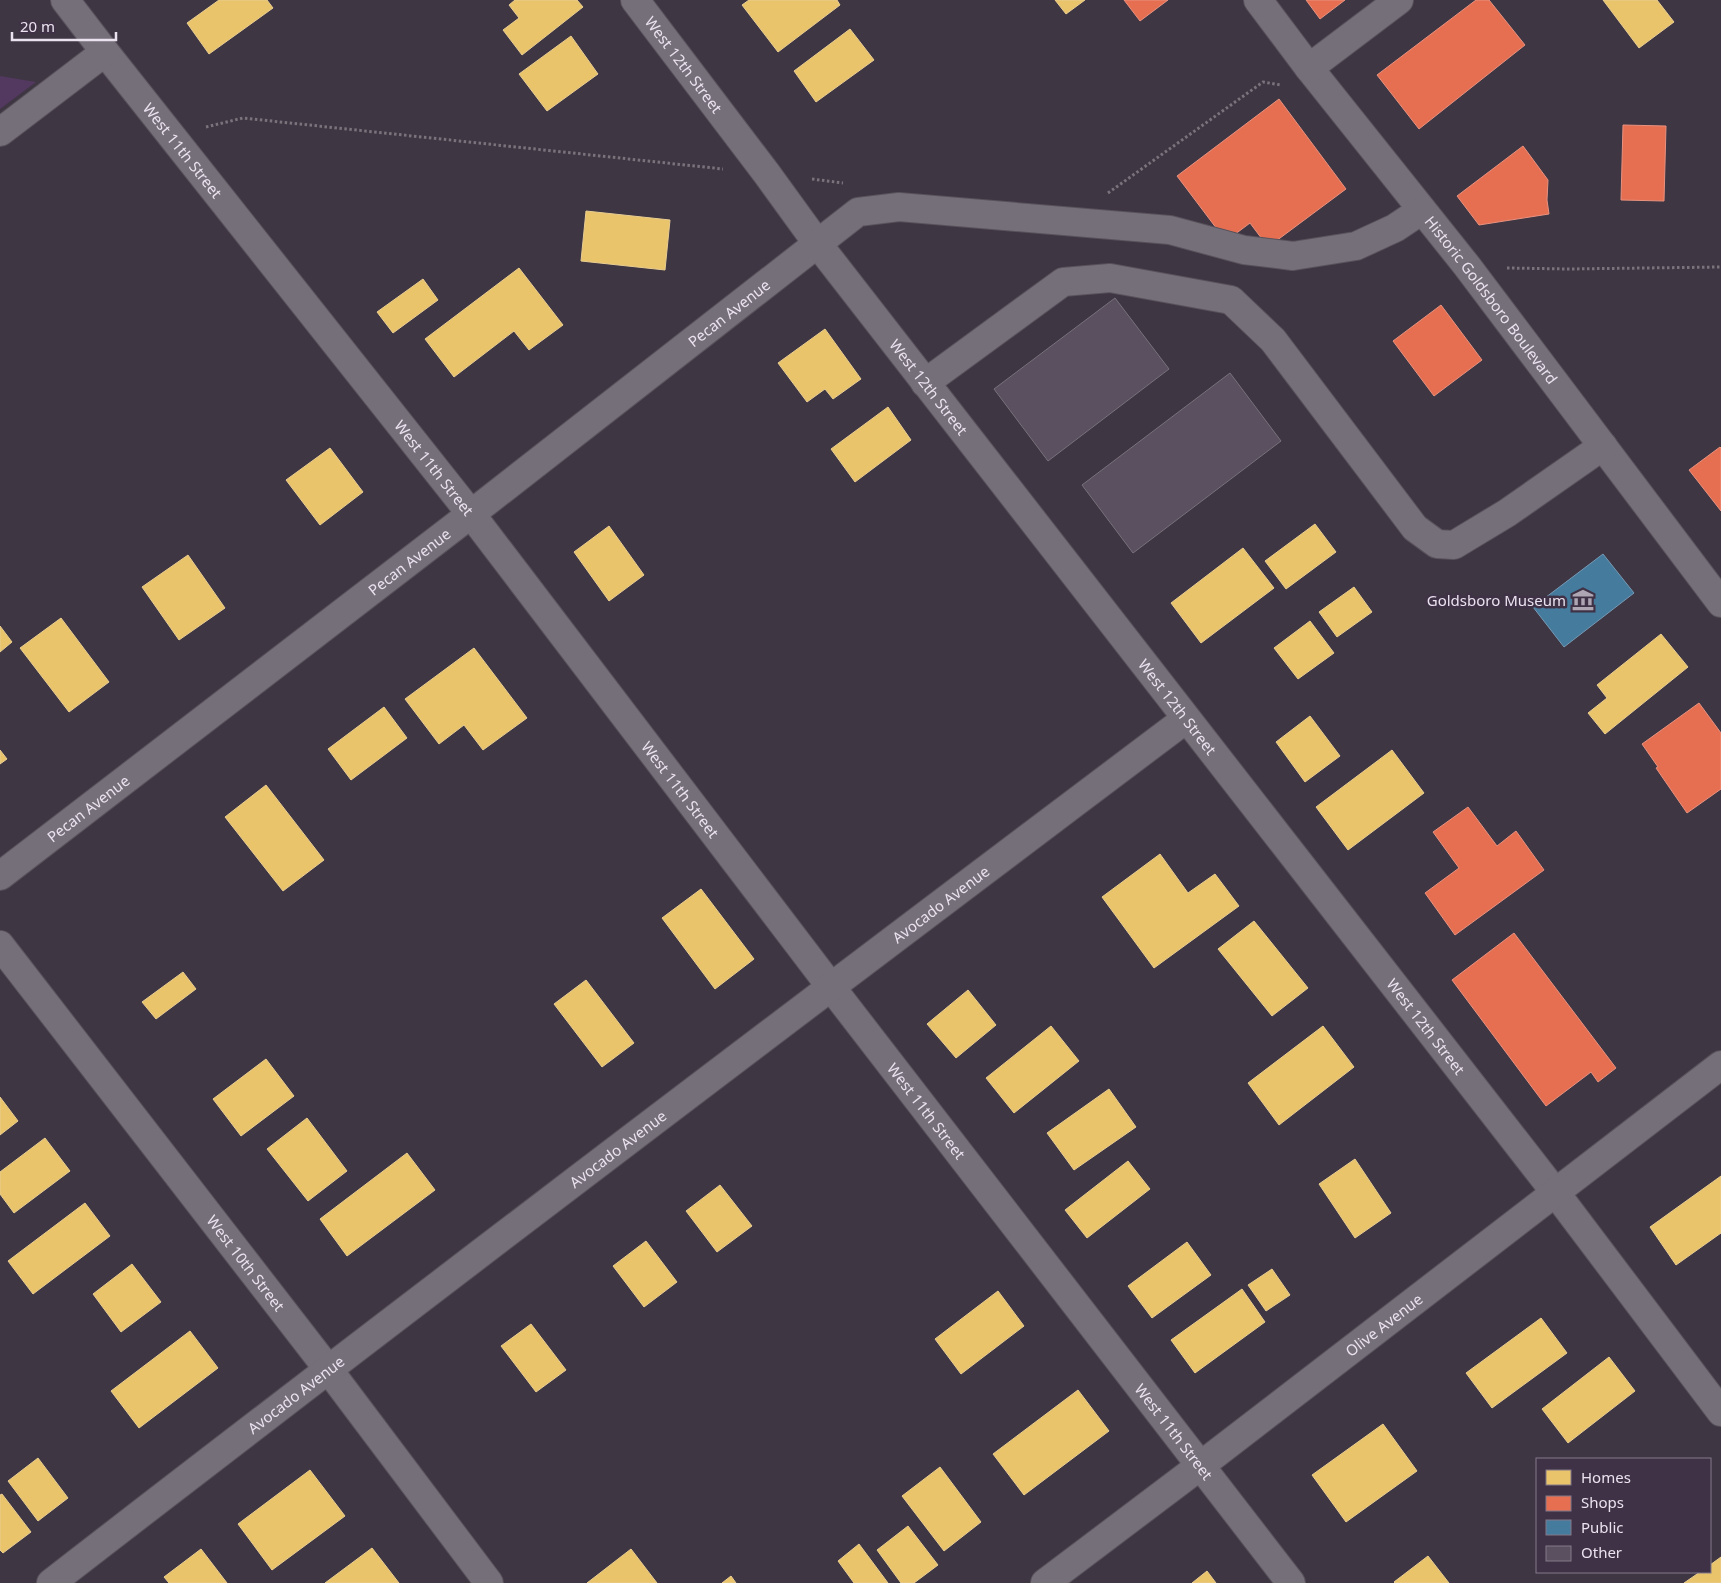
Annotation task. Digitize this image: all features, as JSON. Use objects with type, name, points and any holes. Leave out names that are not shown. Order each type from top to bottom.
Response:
[{"type":"street","name":"West 11th Street","points":[[65,0],[471,514],[1290,1583]]},
{"type":"street","name":"West 12th Street","points":[[635,0],[817,243],[1555,1192],[1721,1412]]},
{"type":"street","name":"Historic Goldsboro Boulevard","points":[[1258,0],[1467,266],[1721,603]]},
{"type":"street","points":[[1310,68],[1400,0]]},
{"type":"street","points":[[0,132],[105,52]]},
{"type":"street","name":"Pecan Avenue","points":[[0,876],[471,514],[858,212],[898,208],[1170,230],[1244,250],[1293,256],[1356,246],[1395,228],[1422,210]]},
{"type":"street","points":[[925,382],[1063,282],[1110,278],[1231,300],[1273,340],[1415,528],[1437,544],[1454,545],[1507,513],[1602,446]]},
{"type":"street","name":"Avocado Avenue","points":[[51,1583],[328,1369],[831,986],[1186,719]]},
{"type":"street","name":"West 10th Street","points":[[0,945],[328,1369],[489,1583]]},
{"type":"street","name":"Olive Avenue","points":[[1045,1583],[1721,1065]]},
{"type":"shaded area","points":[[0,76],[36,82],[0,109]]},
{"type":"building: Homes","points":[[219,0],[267,0],[273,8],[209,54],[187,23]]},
{"type":"building: Homes","points":[[515,0],[577,0],[583,7],[522,55],[503,30],[519,18],[509,5]]},
{"type":"building: Homes","points":[[749,0],[837,0],[840,5],[778,52],[742,5]]},
{"type":"building: Homes","points":[[1055,0],[1085,0],[1066,14]]},
{"type":"building: Homes","points":[[1603,0],[1657,0],[1674,22],[1639,48]]},
{"type":"building: Homes","points":[[850,29],[874,60],[816,102],[794,71]]},
{"type":"building: Homes","points":[[571,36],[598,74],[547,111],[519,74]]},
{"type":"building: Homes","points":[[586,211],[670,220],[665,270],[581,261]]},
{"type":"building: Homes","points":[[519,268],[563,325],[529,350],[514,331],[454,377],[425,339]]},
{"type":"building: Homes","points":[[423,279],[438,300],[393,333],[377,312]]},
{"type":"building: Homes","points":[[825,329],[861,379],[833,399],[825,389],[807,402],[778,363]]},
{"type":"building: Homes","points":[[888,407],[911,440],[855,482],[831,449]]},
{"type":"building: Homes","points":[[330,448],[363,492],[320,525],[286,480]]},
{"type":"building: Homes","points":[[1315,524],[1336,552],[1286,589],[1265,561]]},
{"type":"building: Homes","points":[[609,526],[644,575],[609,601],[574,552]]},
{"type":"building: Homes","points":[[1243,548],[1274,588],[1201,643],[1171,603]]},
{"type":"building: Homes","points":[[188,555],[225,608],[179,640],[142,587]]},
{"type":"building: Homes","points":[[1354,587],[1372,612],[1337,637],[1319,612]]},
{"type":"building: Homes","points":[[61,618],[109,682],[69,712],[20,648]]},
{"type":"building: Homes","points":[[1310,621],[1334,653],[1298,679],[1274,648]]},
{"type":"building: Homes","points":[[0,626],[12,642],[0,652]]},
{"type":"building: Homes","points":[[1661,634],[1688,667],[1605,734],[1588,713],[1607,698],[1597,685]]},
{"type":"building: Homes","points":[[474,648],[527,718],[483,750],[464,725],[439,744],[405,699]]},
{"type":"building: Homes","points":[[384,707],[407,738],[351,780],[328,749]]},
{"type":"building: Homes","points":[[1310,716],[1340,756],[1305,782],[1276,742]]},
{"type":"building: Homes","points":[[0,750],[7,759],[0,764]]},
{"type":"building: Homes","points":[[1392,750],[1424,793],[1348,850],[1316,807]]},
{"type":"building: Homes","points":[[266,785],[324,860],[283,891],[225,817]]},
{"type":"building: Homes","points":[[1160,854],[1188,893],[1215,874],[1239,906],[1154,968],[1102,897]]},
{"type":"building: Homes","points":[[701,889],[754,959],[715,989],[662,918]]},
{"type":"building: Homes","points":[[1254,921],[1308,988],[1272,1016],[1218,949]]},
{"type":"building: Homes","points":[[183,972],[196,989],[156,1019],[142,1002]]},
{"type":"building: Homes","points":[[586,980],[634,1043],[602,1067],[554,1004]]},
{"type":"building: Homes","points":[[968,990],[996,1025],[956,1058],[927,1024]]},
{"type":"building: Homes","points":[[1051,1026],[1079,1061],[1014,1113],[986,1078]]},
{"type":"building: Homes","points":[[1323,1026],[1354,1067],[1279,1125],[1248,1083]]},
{"type":"building: Homes","points":[[266,1059],[294,1096],[241,1136],[213,1099]]},
{"type":"building: Homes","points":[[1109,1089],[1136,1127],[1074,1170],[1047,1133]]},
{"type":"building: Homes","points":[[0,1097],[18,1121],[0,1135]]},
{"type":"building: Homes","points":[[307,1118],[347,1171],[308,1201],[267,1149]]},
{"type":"building: Homes","points":[[45,1138],[70,1171],[14,1213],[0,1194],[0,1172]]},
{"type":"building: Homes","points":[[407,1153],[435,1190],[347,1256],[320,1219]]},
{"type":"building: Homes","points":[[1355,1159],[1391,1213],[1355,1238],[1319,1184]]},
{"type":"building: Homes","points":[[1128,1161],[1150,1189],[1087,1238],[1065,1210]]},
{"type":"building: Homes","points":[[1721,1176],[1721,1233],[1676,1265],[1650,1227]]},
{"type":"building: Homes","points":[[720,1185],[752,1226],[717,1252],[686,1211]]},
{"type":"building: Homes","points":[[85,1203],[110,1236],[33,1294],[8,1261]]},
{"type":"building: Homes","points":[[646,1241],[677,1282],[644,1307],[613,1266]]},
{"type":"building: Homes","points":[[1187,1242],[1211,1275],[1152,1318],[1128,1286]]},
{"type":"building: Homes","points":[[132,1264],[161,1302],[121,1332],[93,1294]]},
{"type":"building: Homes","points":[[1272,1269],[1290,1295],[1266,1311],[1248,1285]]},
{"type":"building: Homes","points":[[1242,1289],[1265,1322],[1195,1373],[1171,1340]]},
{"type":"building: Homes","points":[[998,1291],[1024,1326],[961,1374],[935,1339]]},
{"type":"building: Homes","points":[[1541,1318],[1567,1353],[1492,1408],[1466,1373]]},
{"type":"building: Homes","points":[[531,1324],[566,1370],[536,1392],[501,1346]]},
{"type":"building: Homes","points":[[190,1331],[218,1368],[139,1428],[111,1391]]},
{"type":"building: Homes","points":[[1609,1357],[1635,1391],[1568,1443],[1542,1409]]},
{"type":"building: Homes","points":[[1078,1390],[1109,1431],[1024,1495],[993,1454]]},
{"type":"building: Homes","points":[[1383,1424],[1417,1471],[1346,1522],[1312,1475]]},
{"type":"building: Homes","points":[[38,1458],[68,1498],[38,1521],[8,1481]]},
{"type":"building: Homes","points":[[940,1467],[981,1522],[944,1551],[902,1496]]},
{"type":"building: Homes","points":[[310,1470],[345,1516],[272,1570],[238,1524]]},
{"type":"building: Homes","points":[[2,1494],[31,1532],[3,1553],[0,1550],[0,1495]]},
{"type":"building: Homes","points":[[908,1526],[938,1565],[914,1583],[901,1583],[877,1550]]},
{"type":"building: Homes","points":[[859,1544],[888,1583],[854,1583],[838,1561]]},
{"type":"building: Homes","points":[[372,1548],[399,1583],[325,1583]]},
{"type":"building: Homes","points":[[201,1549],[227,1583],[169,1583],[164,1577]]},
{"type":"building: Homes","points":[[631,1549],[657,1583],[587,1583]]},
{"type":"building: Homes","points":[[1428,1556],[1449,1583],[1394,1582]]},
{"type":"building: Homes","points":[[1721,1557],[1721,1583],[1684,1583],[1699,1573],[1711,1573],[1711,1564]]},
{"type":"building: Homes","points":[[1207,1571],[1216,1583],[1192,1583]]},
{"type":"building: Homes","points":[[731,1576],[736,1583],[722,1583]]},
{"type":"building: Shops","points":[[1124,0],[1168,0],[1140,21]]},
{"type":"building: Shops","points":[[1306,0],[1345,0],[1320,19]]},
{"type":"building: Shops","points":[[1476,0],[1489,0],[1525,45],[1419,129],[1377,75]]},
{"type":"building: Shops","points":[[1279,99],[1346,189],[1268,247],[1250,223],[1226,241],[1177,176]]},
{"type":"building: Shops","points":[[1623,125],[1666,126],[1664,201],[1621,200]]},
{"type":"building: Shops","points":[[1523,146],[1548,180],[1547,200],[1549,214],[1479,225],[1457,196]]},
{"type":"building: Shops","points":[[1441,305],[1482,360],[1434,396],[1393,341]]},
{"type":"building: Shops","points":[[1721,448],[1721,511],[1689,470]]},
{"type":"building: Shops","points":[[1699,703],[1721,733],[1721,789],[1687,813],[1642,744]]},
{"type":"building: Shops","points":[[1468,807],[1497,846],[1516,831],[1544,870],[1455,935],[1425,893],[1459,868],[1433,832]]},
{"type":"building: Shops","points":[[1514,933],[1616,1068],[1598,1082],[1591,1072],[1546,1106],[1452,980]]},
{"type":"building: Public","name":"Goldsboro Museum","points":[[1603,554],[1634,593],[1564,647],[1533,607]]},
{"type":"building: Other","points":[[1115,298],[1169,369],[1048,461],[994,389]]},
{"type":"building: Other","points":[[1230,373],[1281,441],[1133,553],[1082,485]]},
{"type":"place","name":"Goldsboro Museum","points":[[1583,600]]}]
